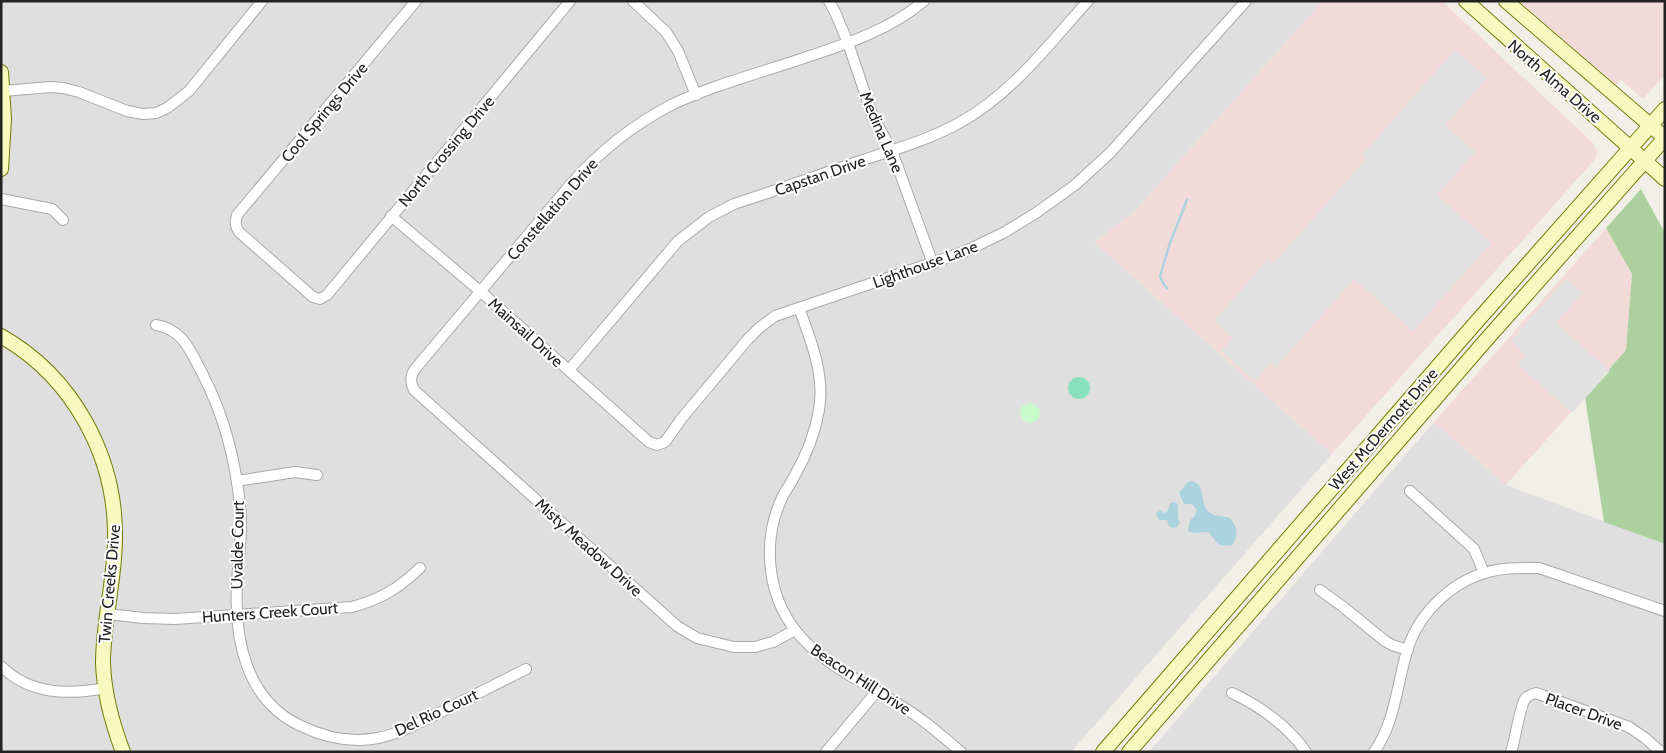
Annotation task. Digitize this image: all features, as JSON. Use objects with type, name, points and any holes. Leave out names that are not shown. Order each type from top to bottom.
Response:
[{"type":"main road","name":"North Alma Drive","points":[[1466,1],[1665,179]]},
{"type":"main road","name":"North Alma Drive","points":[[1506,1],[1665,138]]},
{"type":"main road","points":[[1,72],[4,119],[1,169]]},
{"type":"main road","name":"West McDermott Drive","points":[[1103,752],[1665,108]]},
{"type":"main road","name":"West McDermott Drive","points":[[1129,752],[1486,340],[1665,138]]},
{"type":"main road","points":[[1472,327],[1486,340]]},
{"type":"main road","name":"Twin Creeks Drive","points":[[1,336],[26,353],[53,376],[80,412],[101,454],[110,484],[115,523],[115,555],[103,662],[105,688],[112,720],[123,752]]},
{"type":"street","points":[[3,91],[51,87],[63,88],[79,92],[127,111],[143,114],[156,112],[167,108],[189,91],[262,1]]},
{"type":"street","name":"Cool Springs Drive","points":[[320,299],[310,295],[239,232],[235,224],[237,215],[416,1]]},
{"type":"street","name":"North Crossing Drive","points":[[320,299],[326,295],[570,1]]},
{"type":"street","points":[[633,1],[670,38],[678,51],[696,95]]},
{"type":"street","name":"Medina Lane","points":[[829,1],[848,44],[873,117],[892,151],[933,264]]},
{"type":"street","name":"Constellation Drive","points":[[411,382],[415,369],[585,168],[620,138],[641,123],[673,105],[696,95],[848,44],[903,17],[924,1]]},
{"type":"street","name":"Capstan Drive","points":[[569,370],[678,241],[710,217],[734,204],[921,141],[959,123],[1009,86],[1088,1]]},
{"type":"street","name":"Lighthouse Lane","points":[[661,444],[668,439],[682,418],[748,339],[775,316],[964,252],[1005,232],[1036,213],[1075,185],[1121,142],[1246,1]]},
{"type":"street","points":[[1,199],[52,209],[64,220]]},
{"type":"street","name":"Mainsail Drive","points":[[391,216],[480,291],[649,442],[661,444]]},
{"type":"street","name":"Beacon Hill Drive","points":[[799,308],[816,358],[820,380],[820,409],[813,438],[804,459],[781,499],[772,527],[769,555],[777,594],[787,618],[813,650],[832,664],[920,718],[961,752]]},
{"type":"street","name":"Uvalde Court","points":[[156,325],[166,327],[181,337],[192,354],[220,413],[230,444],[241,518],[237,614]]},
{"type":"street","name":"Misty Meadow Drive","points":[[411,382],[414,390],[677,626],[697,638],[734,647],[755,647],[773,642],[795,630]]},
{"type":"street","points":[[237,481],[295,472],[317,474]]},
{"type":"street","points":[[1410,491],[1474,549],[1484,573]]},
{"type":"street","name":"Hunters Creek Court","points":[[108,614],[159,619],[352,607],[386,595],[398,588],[420,568]]},
{"type":"street","points":[[1374,752],[1382,741],[1415,632],[1430,609],[1450,591],[1464,582],[1484,573],[1497,570],[1539,568],[1665,611]]},
{"type":"street","points":[[1320,590],[1385,641],[1408,650]]},
{"type":"street","name":"Del Rio Court","points":[[237,614],[239,640],[244,659],[253,680],[266,698],[282,714],[298,725],[335,738],[366,740],[379,738],[406,729],[526,669]]},
{"type":"street","points":[[1,666],[17,679],[46,691],[78,692],[105,688]]},
{"type":"street","points":[[826,752],[877,691]]},
{"type":"street","points":[[1232,693],[1249,701],[1286,729],[1306,752]]},
{"type":"street","name":"Placer Drive","points":[[1511,752],[1523,704],[1528,697],[1536,694],[1629,727],[1662,752]]},
{"type":"shaded area","points":[[1,1],[1323,1],[1133,213],[1094,242],[1332,454],[1071,752],[1,752]]},
{"type":"shaded area","points":[[1323,1],[1442,1],[1593,143],[1597,151],[1596,158],[1332,454],[1094,242],[1133,213]]},
{"type":"shaded area","points":[[1519,1],[1665,1],[1665,75],[1643,99],[1621,80],[1616,85]]},
{"type":"shaded area","points":[[1455,50],[1487,78],[1445,125],[1475,152],[1437,195],[1491,243],[1413,331],[1354,279],[1276,367],[1271,363],[1255,381],[1221,351],[1233,338],[1214,321],[1268,259],[1274,263],[1366,159],[1362,155]]},
{"type":"shaded area","points":[[1606,228],[1632,274],[1626,350],[1506,485],[1434,422]]},
{"type":"shaded area","points":[[1566,279],[1582,293],[1556,323],[1610,371],[1572,413],[1518,365],[1526,355],[1511,341]]},
{"type":"shaded area","points":[[1434,422],[1506,485],[1665,544],[1665,752],[1149,752]]},
{"type":"green space","points":[[1641,189],[1665,233],[1665,544],[1604,522],[1585,397],[1626,350],[1632,274],[1606,228]]},
{"type":"green space","points":[[1079,377],[1087,380],[1090,388],[1087,396],[1079,399],[1071,396],[1068,388],[1071,380]]},
{"type":"green space","points":[[1030,403],[1037,406],[1040,413],[1037,420],[1030,423],[1023,420],[1020,413],[1023,406]]},
{"type":"water","points":[[1191,481],[1200,486],[1204,505],[1210,513],[1230,518],[1232,521],[1236,528],[1236,539],[1231,546],[1219,545],[1208,532],[1193,533],[1188,531],[1190,520],[1195,516],[1197,510],[1192,504],[1184,504],[1179,493]]},
{"type":"water","points":[[1175,502],[1178,505],[1178,518],[1180,522],[1177,527],[1173,528],[1169,526],[1167,520],[1159,520],[1156,514],[1160,510],[1164,513],[1167,512],[1170,503]]},
{"type":"waterway","points":[[1167,288],[1160,276],[1170,243],[1187,200]]}]
